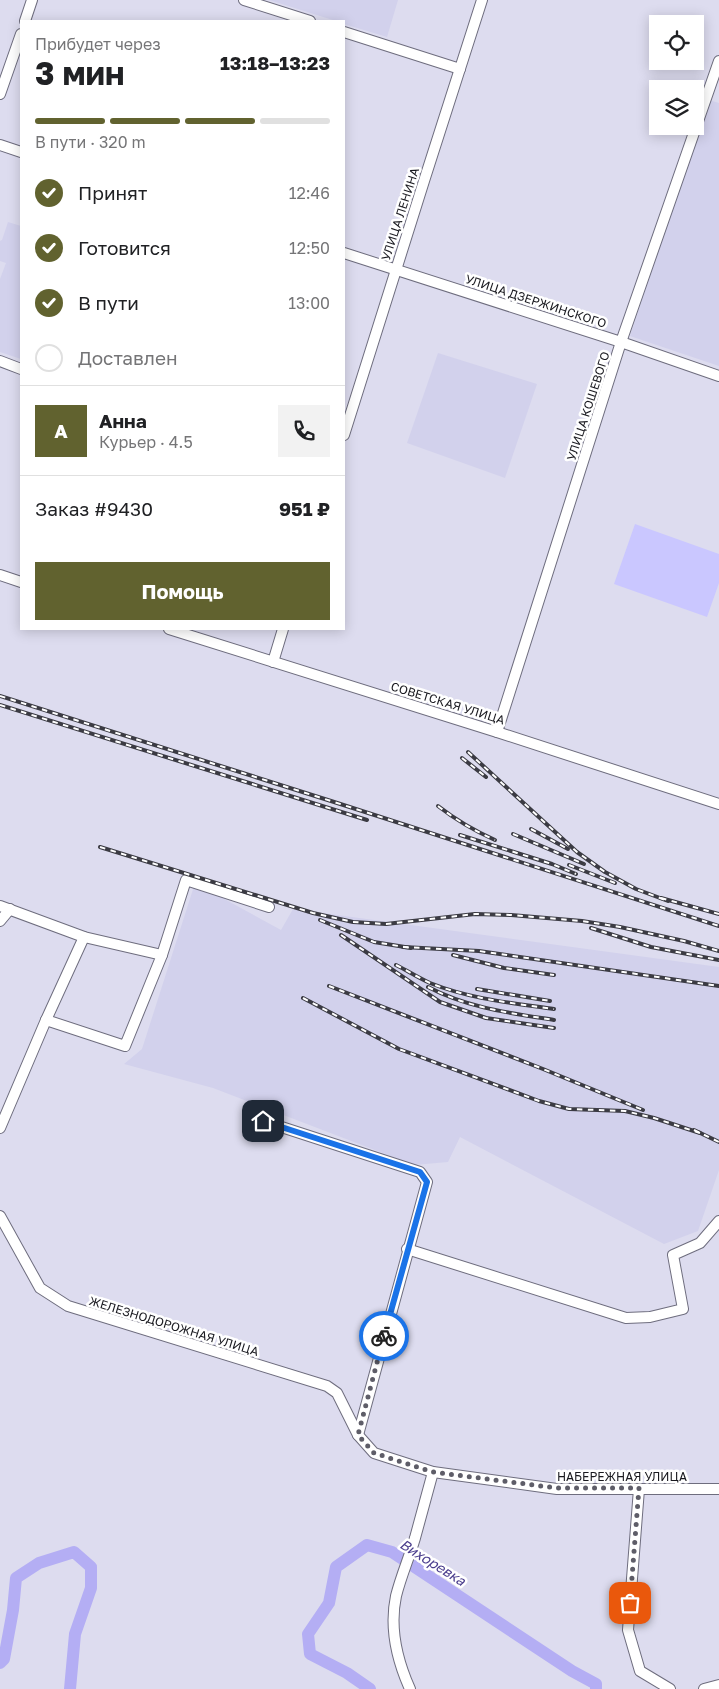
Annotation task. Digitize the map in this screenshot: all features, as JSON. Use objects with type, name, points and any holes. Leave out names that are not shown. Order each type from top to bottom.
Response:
[{"type":"street","points":[[25,20],[32,0]]},
{"type":"street","points":[[244,0],[307,20]]},
{"type":"street","name":"УЛИЦА ЛЕНИНА","points":[[345,432],[482,0]]},
{"type":"street","points":[[345,32],[460,69]]},
{"type":"street","points":[[0,94],[20,37]]},
{"type":"street","name":"УЛИЦА КОШЕВОГО","points":[[497,732],[621,342],[719,61]]},
{"type":"street","points":[[0,145],[20,152]]},
{"type":"street","name":"УЛИЦА ДЗЕРЖИНСКОГО","points":[[345,253],[621,342],[719,376]]},
{"type":"street","points":[[0,361],[20,369]]},
{"type":"street","points":[[0,575],[20,582]]},
{"type":"street","name":"СОВЕТСКАЯ УЛИЦА","points":[[172,630],[719,804]]},
{"type":"street","points":[[273,662],[283,630]]},
{"type":"street","points":[[46,1020],[124,1046],[162,954],[186,880],[269,907]]},
{"type":"street","points":[[0,921],[5,908],[84,937],[162,954]]},
{"type":"street","points":[[0,1128],[84,937]]},
{"type":"street","points":[[263,1121],[420,1172],[427,1182],[407,1249],[358,1435]]},
{"type":"street","name":"ЖЕЛЕЗНОДОРОЖНАЯ УЛИЦА","points":[[0,1216],[40,1288],[68,1306],[327,1386],[337,1393],[358,1435]]},
{"type":"street","points":[[407,1249],[626,1318],[650,1317],[684,1309],[673,1255],[700,1242],[719,1222]]},
{"type":"street","name":"НАБЕРЕЖНАЯ УЛИЦА","points":[[358,1435],[374,1453],[433,1472],[557,1488],[719,1488]]},
{"type":"street","points":[[410,1689],[400,1667],[394,1616],[401,1579],[433,1472]]},
{"type":"street","points":[[639,1488],[628,1630],[640,1671],[670,1689]]},
{"type":"street","points":[[704,1689],[719,1685]]},
{"type":"shaded area","points":[[269,0],[398,0],[387,37],[345,24],[345,20],[333,20]]},
{"type":"shaded area","points":[[709,100],[719,103],[719,366],[630,336],[697,135],[704,135],[704,115]]},
{"type":"shaded area","points":[[8,222],[20,226],[20,359],[0,352],[0,279],[6,263],[0,261],[0,241]]},
{"type":"shaded area","points":[[438,353],[537,384],[505,478],[407,443]]},
{"type":"shaded area","points":[[635,524],[719,554],[719,583],[707,617],[614,584]]},
{"type":"shaded area","points":[[195,883],[281,930],[293,909],[719,967],[719,1170],[698,1231],[664,1244],[460,1137],[448,1162],[414,1165],[213,1088],[124,1064],[142,1049]]},
{"type":"waterway","name":"Вихоревка","points":[[370,1689],[347,1673],[310,1654],[308,1634],[329,1603],[336,1567],[367,1545],[392,1552],[572,1671],[596,1684],[596,1689]]},
{"type":"waterway","name":"Вихоревка","points":[[0,1663],[4,1659],[13,1610],[16,1578],[39,1563],[74,1552],[91,1567],[91,1588],[75,1634],[70,1689]]},
{"type":"railway","points":[[0,696],[719,926]]},
{"type":"railway","points":[[0,705],[367,820]]},
{"type":"railway","points":[[468,752],[577,852],[605,872],[636,889],[668,901]]},
{"type":"railway","points":[[462,758],[486,777]]},
{"type":"railway","points":[[438,806],[466,825],[495,840]]},
{"type":"railway","points":[[531,829],[568,849]]},
{"type":"railway","points":[[513,834],[584,864]]},
{"type":"railway","points":[[460,835],[552,864],[576,874]]},
{"type":"railway","points":[[100,847],[313,913],[353,922],[386,924],[475,914],[511,915],[582,921],[620,927],[719,951]]},
{"type":"railway","points":[[569,865],[615,883]]},
{"type":"railway","points":[[661,898],[719,914]]},
{"type":"railway","points":[[320,920],[374,942],[411,948]]},
{"type":"railway","points":[[591,928],[651,947],[719,960]]},
{"type":"railway","points":[[341,935],[440,1002],[486,1018],[554,1028]]},
{"type":"railway","points":[[403,947],[479,951],[719,986]]},
{"type":"railway","points":[[453,955],[504,968],[554,975]]},
{"type":"railway","points":[[396,965],[430,983],[460,993],[491,1000],[554,1009]]},
{"type":"railway","points":[[329,986],[643,1110]]},
{"type":"railway","points":[[428,987],[474,1005],[554,1020]]},
{"type":"railway","points":[[477,989],[550,1001]]},
{"type":"railway","points":[[303,998],[399,1049],[539,1101],[569,1109],[625,1111],[700,1133]]},
{"type":"railway","points":[[694,1130],[719,1142]]},
{"type":"way so far","points":[[384,1336],[358,1435],[374,1453],[448,1475],[557,1488],[639,1488],[630,1603]]},
{"type":"route","points":[[263,1121],[420,1172],[427,1182],[384,1336]]}]
